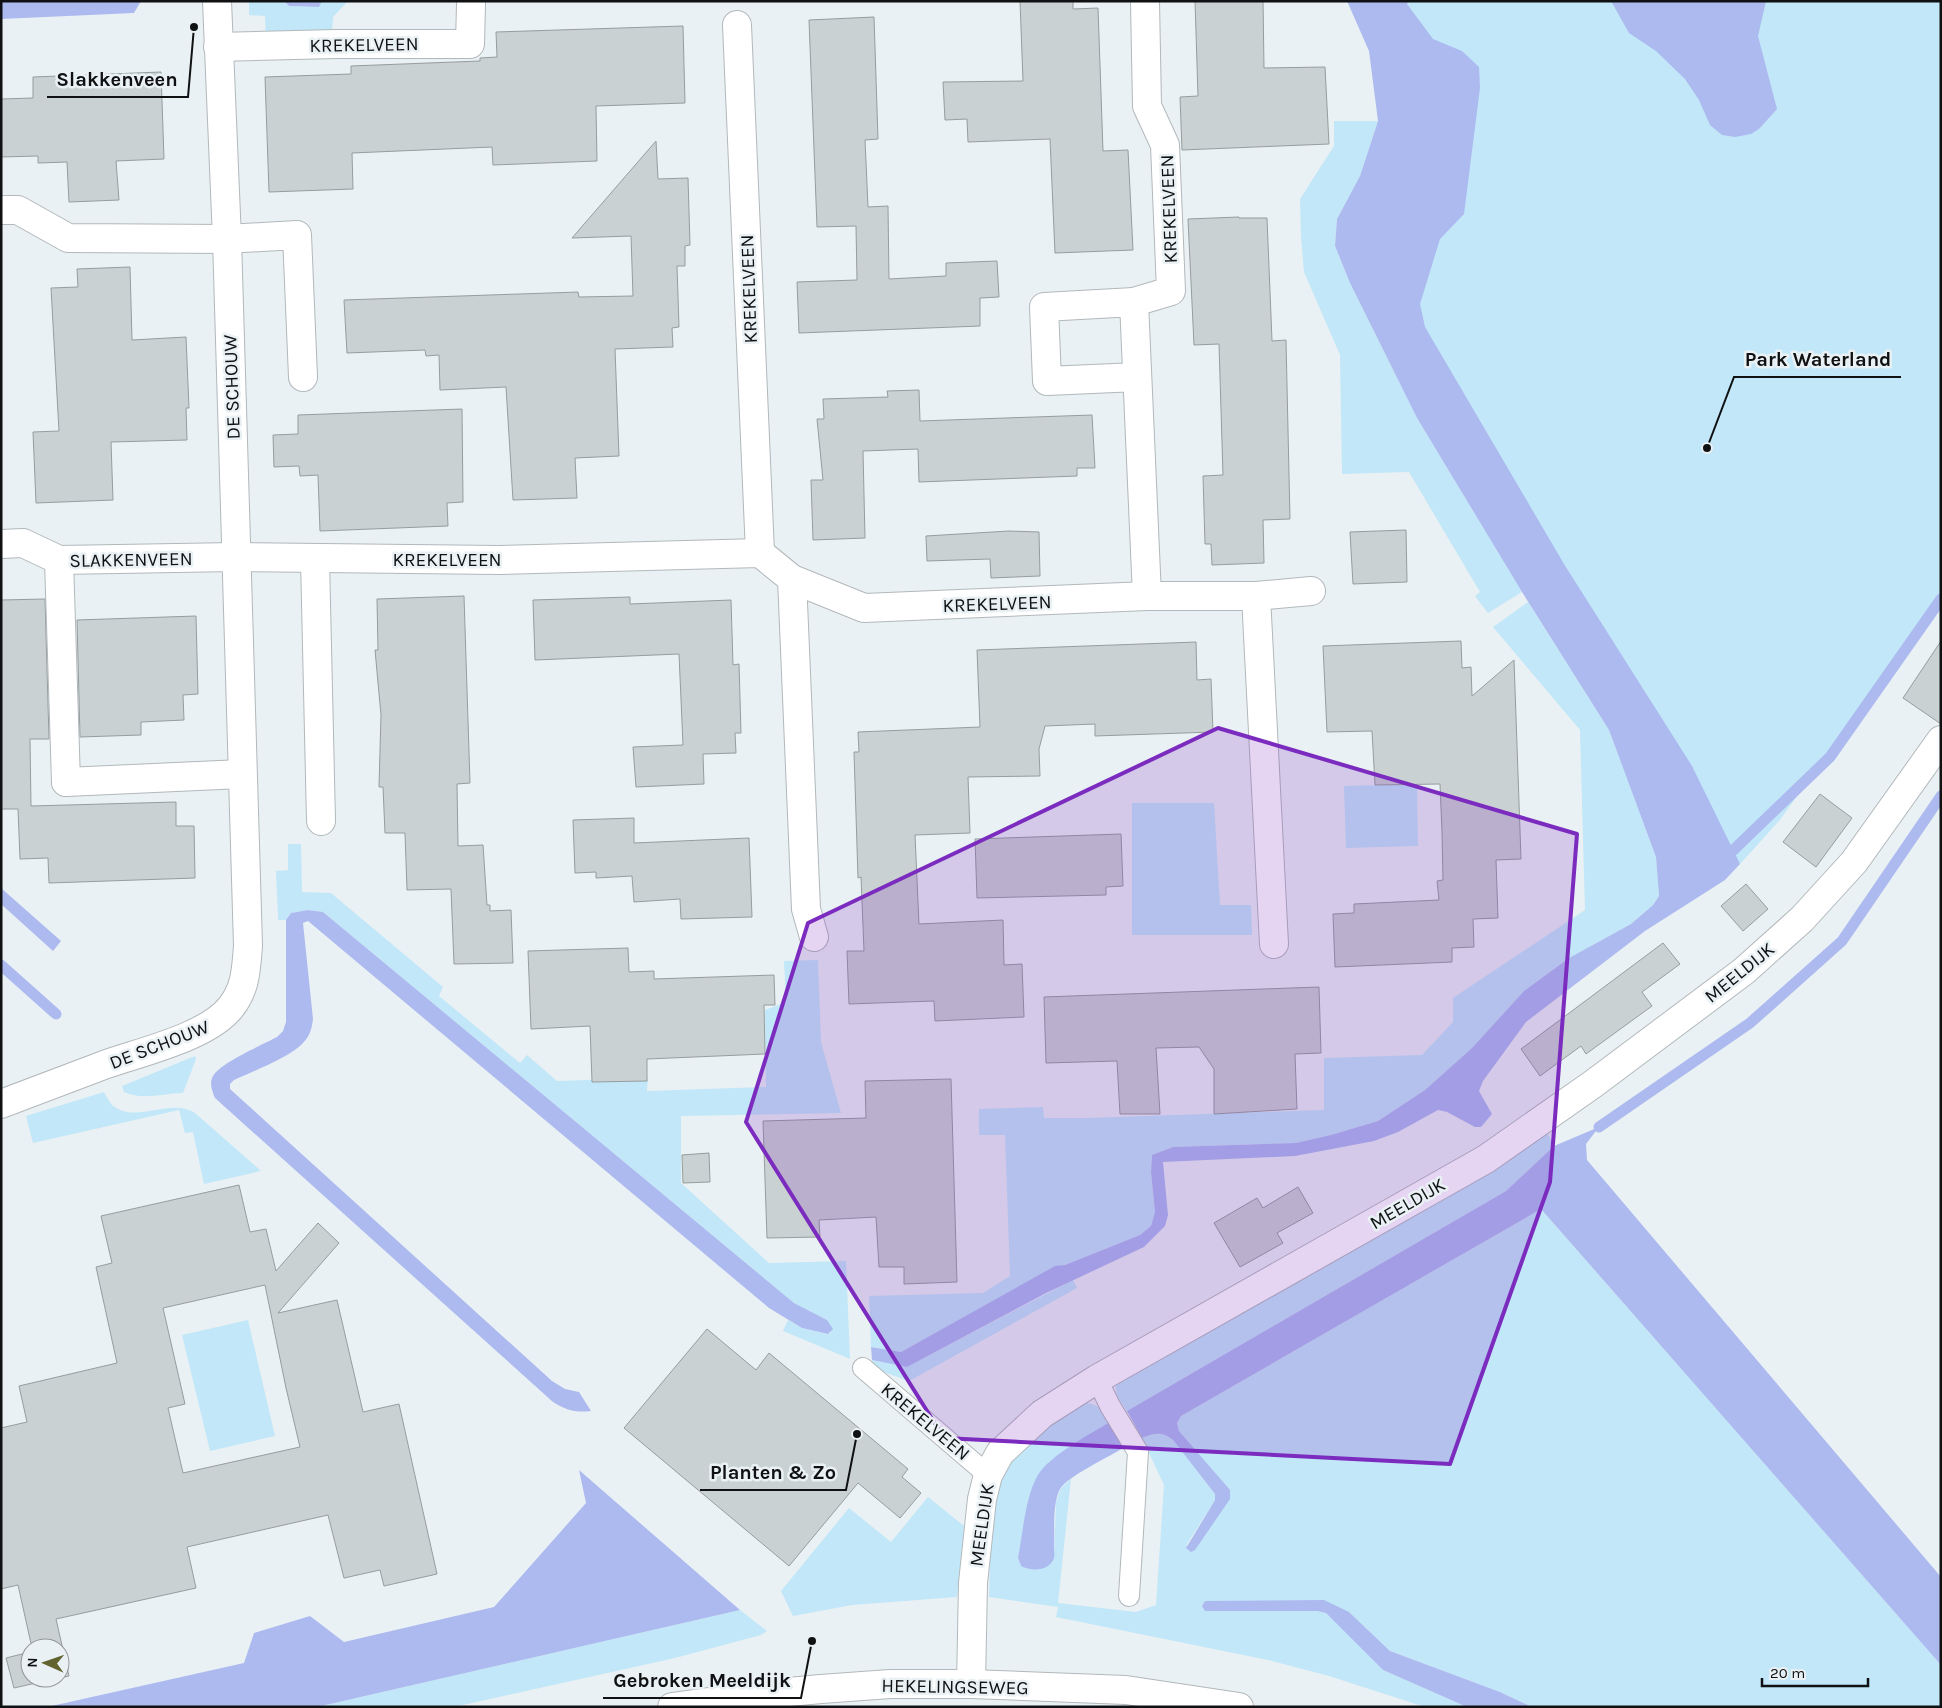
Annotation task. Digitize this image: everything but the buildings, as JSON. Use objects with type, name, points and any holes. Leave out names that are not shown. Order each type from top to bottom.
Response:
[{"type":"street","name":"DE SCHOUW","points":[[1,1104],[188,1036],[212,1025],[231,1007],[245,980],[248,946],[227,240],[217,1]]},
{"type":"street","name":"KREKELVEEN","points":[[1137,377],[1047,381],[1044,307],[1134,302],[1171,291],[1165,144],[1147,106],[1145,1]]},
{"type":"street","name":"KREKELVEEN","points":[[218,48],[336,44],[470,44],[471,4]]},
{"type":"street","name":"KREKELVEEN","points":[[737,25],[760,553]]},
{"type":"street","points":[[1,210],[18,210],[68,238],[227,240],[298,235],[303,377]]},
{"type":"street","points":[[1134,302],[1147,596]]},
{"type":"street","name":"SLAKKENVEEN","points":[[1,544],[23,543],[59,560],[235,557]]},
{"type":"street","name":"KREKELVEEN","points":[[235,557],[499,560],[760,553],[792,579],[864,608],[1147,596],[1256,596],[1311,590]]},
{"type":"street","points":[[315,559],[321,821]]},
{"type":"street","points":[[59,560],[66,782],[242,774]]},
{"type":"street","points":[[792,579],[806,909],[814,937]]},
{"type":"street","points":[[1256,596],[1274,944]]},
{"type":"street","name":"MEELDIJK","points":[[971,1684],[973,1583],[982,1499],[988,1475],[1000,1453],[1042,1414],[1097,1380],[1486,1159],[1593,1084],[1744,971],[1802,919],[1854,862],[1941,740]]},
{"type":"street","name":"HEKELINGSEWEG","points":[[672,1707],[767,1694],[890,1684],[971,1684],[1126,1690],[1239,1707]]},
{"type":"lane","name":"KREKELVEEN","points":[[862,1368],[988,1475]]},
{"type":"lane","points":[[1097,1380],[1110,1406],[1138,1452],[1129,1596]]},
{"type":"highlighted area","points":[[1218,728],[1577,834],[1550,1182],[1450,1464],[944,1438],[746,1122],[808,923]]},
{"type":"shaded area","points":[[249,1],[284,1],[289,6],[319,7],[322,1],[348,1],[333,17],[332,32],[266,37],[265,16],[249,15]]},
{"type":"shaded area","points":[[1367,1],[1941,1],[1941,599],[1830,757],[1811,777],[1779,821],[1740,864],[1388,298],[1414,150]]},
{"type":"shaded area","points":[[1334,121],[1378,121],[1360,176],[1337,219],[1335,246],[1350,283],[1417,418],[1522,592],[1488,613],[1475,596],[1480,592],[1409,472],[1342,474],[1340,355],[1304,272],[1300,199],[1334,146]]},
{"type":"shaded area","points":[[1528,602],[1609,730],[1656,857],[1659,896],[1653,905],[1631,924],[1569,958],[1524,991],[1472,1048],[1425,1090],[1378,1121],[1296,1143],[1173,1147],[1152,1155],[1151,1172],[1155,1212],[1151,1226],[1140,1235],[1065,1265],[1055,1267],[901,1352],[871,1347],[869,1296],[983,1293],[1010,1276],[1005,1135],[979,1135],[979,1109],[1043,1107],[1044,1118],[1324,1110],[1324,1058],[1422,1055],[1453,1022],[1453,998],[1585,910],[1580,730],[1493,627]]},
{"type":"shaded area","points":[[1417,784],[1418,846],[1346,848],[1344,786]]},
{"type":"shaded area","points":[[1132,803],[1214,803],[1220,905],[1251,905],[1252,935],[1132,935]]},
{"type":"shaded area","points":[[288,844],[301,844],[302,892],[331,893],[443,987],[439,996],[520,1063],[527,1055],[557,1081],[648,1078],[647,1091],[766,1087],[765,1010],[786,1002],[784,961],[818,960],[821,1042],[841,1113],[681,1116],[681,1183],[769,1263],[846,1261],[850,1359],[783,1331],[788,1320],[802,1328],[827,1334],[831,1333],[827,1320],[794,1303],[323,912],[308,910],[291,913],[286,920],[278,920],[276,871],[288,870]]},
{"type":"shaded area","points":[[195,1056],[196,1059],[183,1093],[138,1096],[124,1092],[122,1086]]},
{"type":"shaded area","points":[[104,1092],[112,1105],[121,1110],[142,1112],[175,1108],[195,1113],[261,1171],[204,1184],[193,1132],[185,1133],[179,1110],[33,1143],[26,1116]]},
{"type":"shaded area","points":[[1546,1131],[1554,1146],[1506,1191],[1127,1411],[1117,1396],[1115,1382]]},
{"type":"shaded area","points":[[1541,1209],[1941,1665],[1941,1707],[1532,1707],[1500,1692],[1390,1651],[1349,1612],[1317,1611],[1326,1613],[1383,1670],[1467,1707],[1425,1707],[1329,1676],[1268,1660],[1056,1617],[1058,1607],[989,1597],[993,1518],[1002,1480],[1010,1463],[1022,1448],[1059,1418],[1082,1402],[1099,1408],[1110,1422],[1049,1462],[1032,1488],[1018,1558],[1021,1566],[1054,1558],[1056,1502],[1061,1488],[1071,1479],[1058,1603],[1136,1612],[1156,1605],[1164,1485],[1142,1438],[1158,1434],[1165,1435],[1173,1440],[1215,1494],[1215,1500],[1187,1544],[1188,1550],[1230,1491],[1179,1431],[1177,1423],[1181,1416]]},
{"type":"shaded area","points":[[1073,1280],[1077,1288],[909,1381],[872,1368],[872,1360],[907,1367]]},
{"type":"shaded area","points":[[248,1320],[275,1436],[210,1451],[182,1335]]},
{"type":"shaded area","points":[[928,1497],[964,1526],[957,1597],[852,1605],[793,1616],[781,1591],[849,1508],[891,1542]]},
{"type":"shaded area","points":[[740,1610],[767,1631],[761,1635],[675,1658],[454,1707],[317,1707]]},
{"type":"water","points":[[1,1],[141,1],[134,13],[1,19]]},
{"type":"water","points":[[284,1],[322,1],[319,7],[289,6]]},
{"type":"water","points":[[1347,1],[1408,1],[1407,4],[1433,39],[1462,51],[1479,67],[1480,88],[1464,214],[1440,239],[1420,304],[1425,327],[1564,564],[1692,766],[1740,864],[1725,880],[1645,931],[1526,1022],[1483,1081],[1479,1091],[1492,1114],[1481,1127],[1475,1127],[1447,1112],[1438,1110],[1398,1132],[1374,1141],[1295,1156],[1163,1162],[1168,1215],[1165,1226],[1144,1247],[1046,1293],[907,1367],[872,1360],[871,1347],[901,1352],[1055,1266],[1065,1265],[1140,1235],[1151,1226],[1155,1212],[1151,1172],[1152,1155],[1173,1147],[1296,1143],[1378,1121],[1425,1090],[1472,1048],[1524,991],[1569,958],[1631,924],[1653,905],[1659,896],[1656,857],[1609,730],[1522,592],[1417,418],[1350,283],[1335,246],[1337,219],[1360,176],[1378,121],[1369,51]]},
{"type":"water","points":[[1611,1],[1766,1],[1758,36],[1777,109],[1759,129],[1751,134],[1735,137],[1722,135],[1710,125],[1699,100],[1685,79],[1656,51],[1629,33]]},
{"type":"water","points":[[1,888],[61,941],[53,951],[1,904]]},
{"type":"water","points":[[308,910],[323,912],[794,1303],[827,1320],[833,1329],[828,1334],[802,1328],[769,1308],[308,921],[303,923],[313,1019],[309,1035],[297,1049],[289,1054],[234,1080],[230,1084],[230,1089],[552,1381],[565,1389],[579,1392],[591,1411],[580,1412],[571,1410],[553,1402],[215,1098],[211,1081],[217,1071],[232,1060],[277,1037],[283,1031],[286,1022],[286,920],[291,913]]},
{"type":"water","points":[[1599,1127],[1586,1144],[1587,1160],[1941,1577],[1941,1665],[1541,1209],[1181,1416],[1177,1423],[1179,1431],[1230,1490],[1230,1499],[1195,1550],[1191,1552],[1186,1548],[1215,1500],[1215,1494],[1173,1440],[1165,1435],[1158,1434],[1142,1438],[1127,1411],[1506,1191],[1554,1146]]},
{"type":"water","points":[[1110,1422],[1125,1447],[1080,1472],[1060,1489],[1057,1495],[1054,1517],[1054,1558],[1052,1563],[1039,1569],[1021,1566],[1018,1558],[1025,1515],[1030,1494],[1038,1475],[1060,1453]]},
{"type":"water","points":[[579,1470],[740,1610],[317,1707],[47,1707],[244,1663],[254,1633],[310,1616],[344,1642],[494,1607],[586,1503]]},
{"type":"water","points":[[1324,1600],[1349,1612],[1390,1651],[1500,1692],[1532,1707],[1467,1707],[1383,1670],[1326,1613],[1317,1611],[1205,1611],[1202,1606],[1205,1601]]},
{"type":"waterway","points":[[1722,861],[1830,757],[1941,599]]},
{"type":"waterway","points":[[1599,1127],[1750,1023],[1842,941],[1941,796]]},
{"type":"waterway","points":[[1,965],[56,1014]]},
{"type":"place","name":"Slakkenveen","points":[[194,27]]},
{"type":"place","name":"Park Waterland","points":[[1707,448]]},
{"type":"place","name":"Planten & Zo","points":[[857,1434]]},
{"type":"place","name":"Gebroken Meeldijk","points":[[812,1641]]}]
